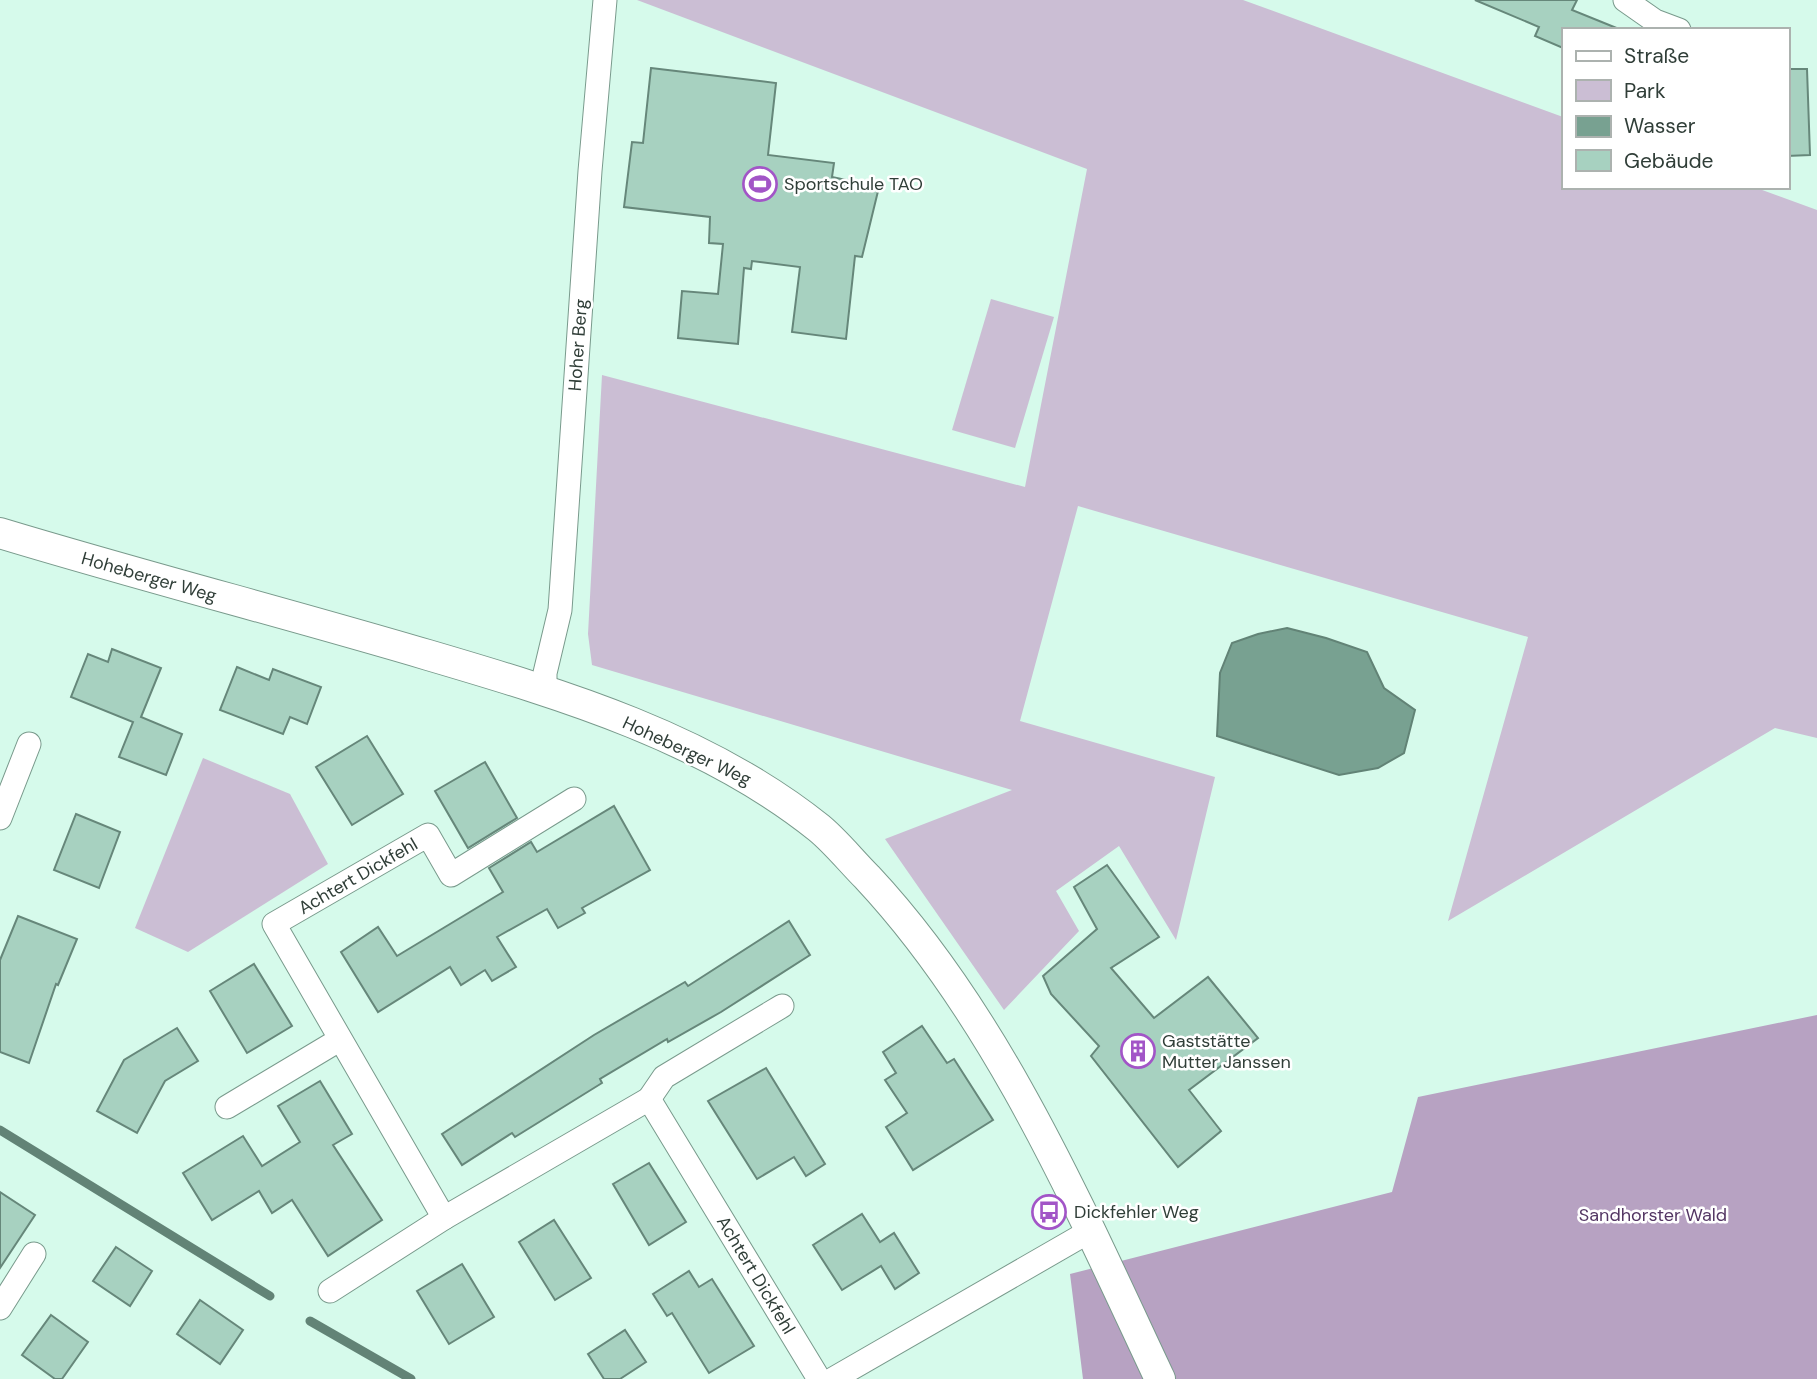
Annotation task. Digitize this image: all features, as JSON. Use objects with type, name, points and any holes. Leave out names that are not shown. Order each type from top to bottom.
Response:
[{"type":"street","name":"Hoher Berg","points":[[545,689],[545,673],[560,610],[590,171],[606,0]]},
{"type":"street","points":[[1625,0],[1656,21],[1674,28]]},
{"type":"street","name":"Hoheberger Weg","points":[[0,533],[100,564],[545,689],[649,731],[742,774],[821,829],[923,941],[983,1034],[1039,1127],[1160,1379]]},
{"type":"street","points":[[0,818],[29,744]]},
{"type":"street","name":"Achtert Dickfehl","points":[[444,1218],[274,924],[428,835],[451,875],[574,799]]},
{"type":"street","points":[[330,1291],[444,1218],[649,1099],[664,1077],[782,1006]]},
{"type":"street","points":[[227,1107],[340,1041]]},
{"type":"street","name":"Achtert Dickfehl","points":[[649,1099],[819,1379]]},
{"type":"street","points":[[833,1379],[1090,1231]]},
{"type":"street","points":[[0,1308],[34,1254]]},
{"type":"green space","points":[[637,0],[1243,0],[1562,117],[1562,189],[1759,189],[1817,210],[1817,738],[1775,728],[1448,921],[1528,637],[1078,506],[1020,721],[1215,777],[1176,940],[1119,846],[1056,891],[1079,931],[1004,1010],[885,839],[1012,790],[592,665],[588,634],[602,375],[1025,487],[1087,169]]},
{"type":"green space","points":[[991,299],[1054,317],[1015,448],[952,430]]},
{"type":"green space","points":[[203,758],[290,794],[328,864],[188,952],[135,928]]},
{"type":"green space","name":"Sandhorster Wald","points":[[1817,1015],[1817,1379],[1083,1379],[1070,1274],[1392,1192],[1418,1097]]},
{"type":"water","points":[[1287,628],[1367,652],[1384,688],[1415,710],[1404,753],[1378,768],[1339,775],[1217,736],[1220,673],[1232,643]]},
{"type":"building","points":[[1475,0],[1577,0],[1572,10],[1617,28],[1562,28],[1562,48],[1535,36],[1539,27]]},
{"type":"building","name":"Sportschule TAO","points":[[651,68],[776,83],[768,155],[834,163],[832,177],[879,187],[862,257],[855,256],[846,339],[792,332],[800,267],[752,261],[751,269],[744,268],[738,344],[678,338],[682,291],[718,294],[723,244],[709,243],[710,217],[624,207],[632,142],[643,143]]},
{"type":"building","points":[[1789,69],[1807,69],[1810,155],[1789,156]]},
{"type":"building","points":[[112,649],[161,668],[141,717],[182,734],[166,775],[119,757],[133,722],[71,697],[88,654],[108,662]]},
{"type":"building","points":[[237,667],[269,680],[273,669],[321,687],[307,724],[290,717],[283,734],[220,710]]},
{"type":"building","points":[[367,736],[403,794],[352,825],[316,767]]},
{"type":"building","points":[[485,762],[517,818],[468,848],[435,791]]},
{"type":"building","points":[[614,806],[650,870],[582,908],[585,913],[558,928],[547,909],[497,937],[516,967],[492,981],[485,970],[461,985],[450,967],[378,1012],[341,952],[378,927],[397,956],[503,892],[489,868],[531,842],[537,852]]},
{"type":"building","points":[[76,814],[120,832],[99,888],[54,870]]},
{"type":"building","points":[[1107,865],[1159,937],[1111,968],[1154,1018],[1208,977],[1258,1038],[1189,1090],[1221,1131],[1178,1167],[1091,1056],[1099,1046],[1051,994],[1043,976],[1097,929],[1074,887]]},
{"type":"building","points":[[18,916],[77,939],[58,985],[56,984],[29,1063],[0,1052],[0,960]]},
{"type":"building","points":[[789,921],[810,955],[721,1012],[668,1042],[667,1039],[600,1079],[602,1083],[515,1137],[512,1133],[462,1165],[442,1134],[594,1035],[685,982],[688,986]]},
{"type":"building","points":[[254,964],[292,1026],[247,1053],[210,991]]},
{"type":"building","points":[[922,1026],[947,1063],[954,1059],[993,1120],[913,1170],[886,1127],[907,1113],[885,1080],[896,1073],[883,1052]]},
{"type":"building","points":[[177,1028],[198,1061],[165,1081],[137,1133],[97,1111],[124,1060]]},
{"type":"building","points":[[766,1068],[825,1164],[806,1176],[794,1157],[757,1179],[708,1101]]},
{"type":"building","points":[[320,1081],[352,1134],[333,1145],[382,1220],[328,1256],[292,1200],[272,1213],[259,1191],[212,1220],[183,1173],[243,1136],[262,1166],[300,1142],[278,1106]]},
{"type":"building","points":[[649,1163],[686,1222],[649,1245],[613,1184]]},
{"type":"building","points":[[0,1192],[35,1215],[0,1268]]},
{"type":"building","points":[[862,1214],[880,1242],[894,1233],[919,1273],[895,1289],[881,1266],[842,1290],[813,1245]]},
{"type":"building","points":[[554,1220],[591,1278],[555,1300],[519,1242]]},
{"type":"building","points":[[116,1247],[152,1271],[130,1306],[93,1281]]},
{"type":"building","points":[[462,1264],[494,1317],[449,1344],[417,1291]]},
{"type":"building","points":[[689,1271],[699,1287],[712,1279],[754,1346],[709,1373],[672,1313],[667,1316],[653,1294]]},
{"type":"building","points":[[200,1300],[243,1330],[220,1364],[177,1334]]},
{"type":"building","points":[[51,1315],[88,1342],[62,1379],[55,1379],[22,1355]]},
{"type":"building","points":[[625,1330],[646,1362],[620,1379],[604,1379],[588,1354]]},
{"type":"waterway","points":[[0,1130],[270,1296]]},
{"type":"waterway","points":[[310,1321],[411,1379]]},
{"type":"place","name":"Sportschule TAO","points":[[760,184]]},
{"type":"place","name":"Gaststätte Mutter Janssen","points":[[1138,1051]]},
{"type":"place","name":"Dickfehler Weg","points":[[1049,1212]]}]
